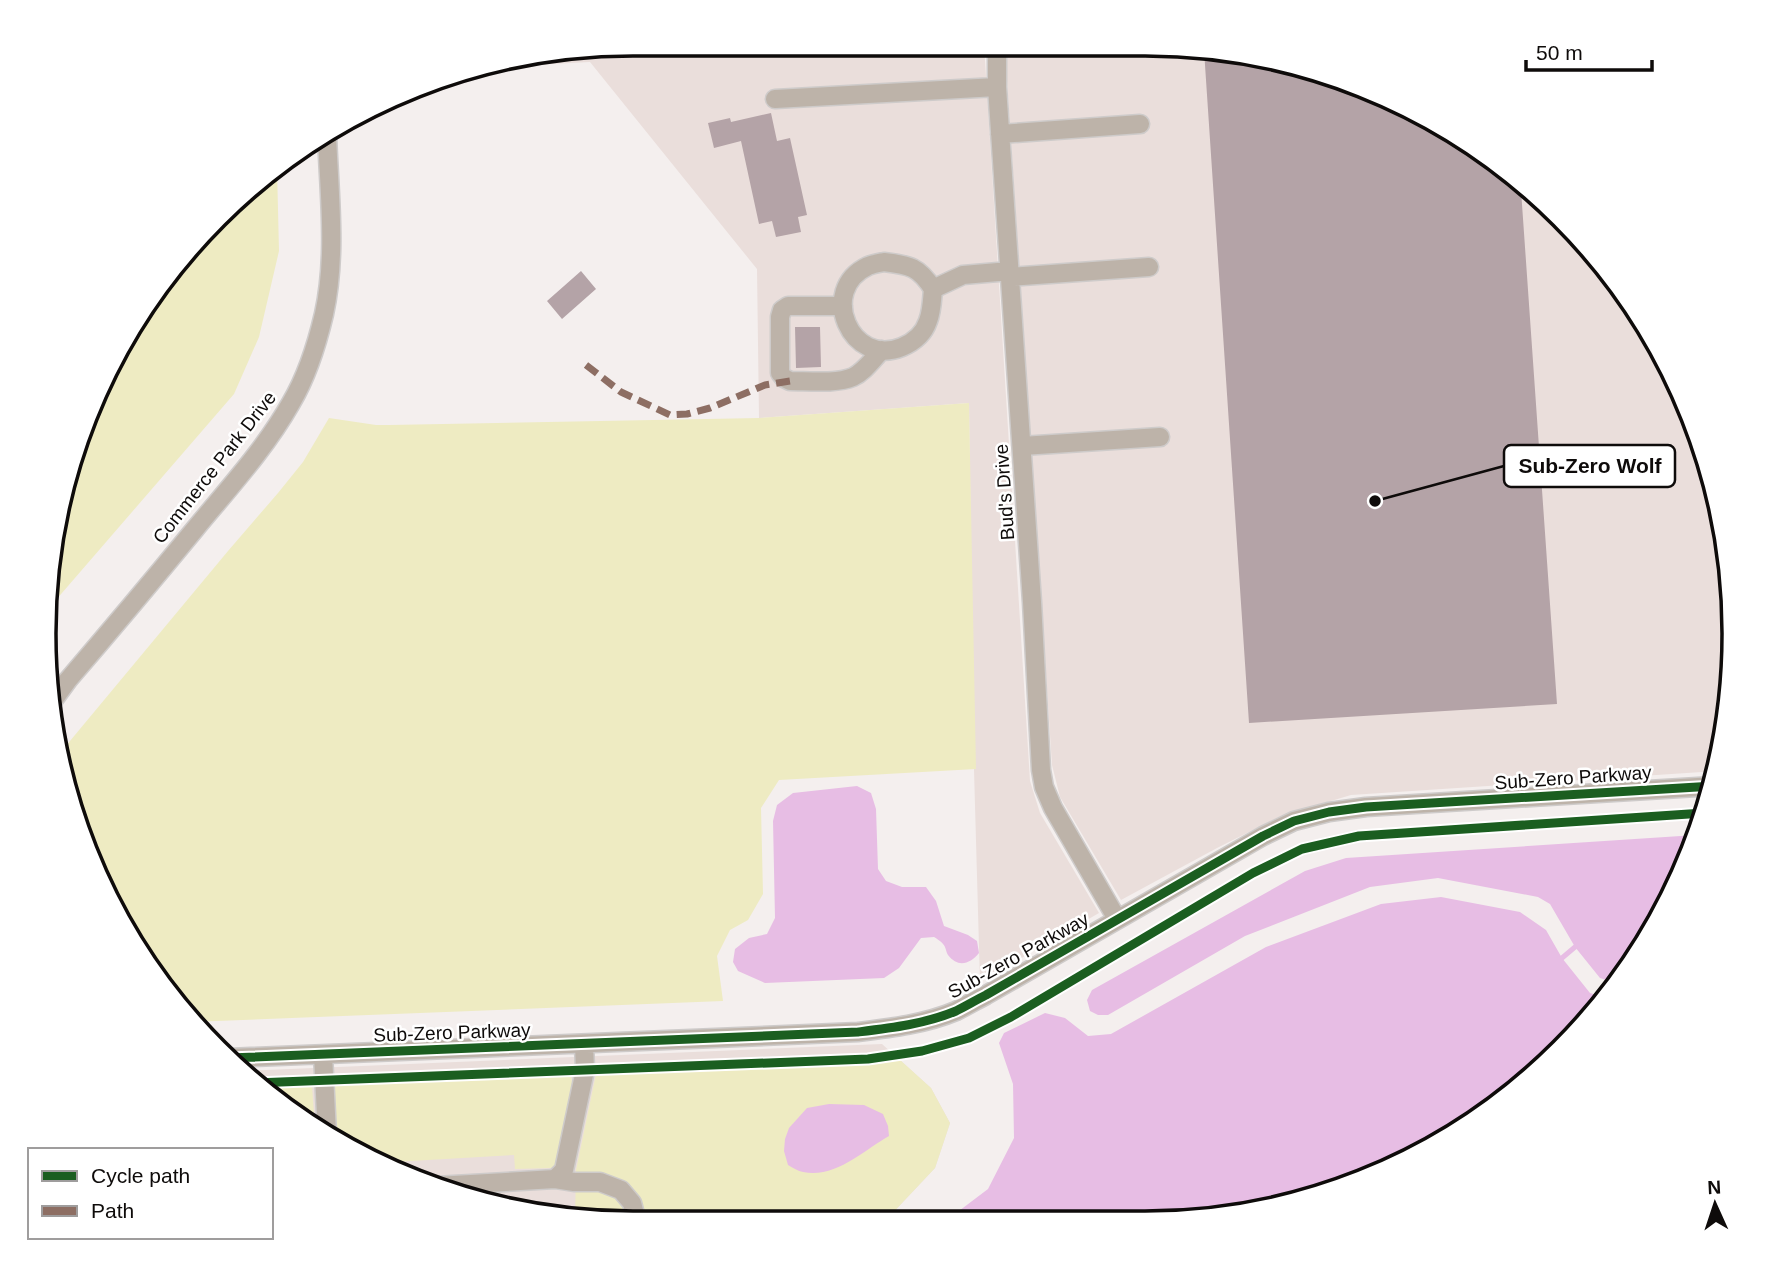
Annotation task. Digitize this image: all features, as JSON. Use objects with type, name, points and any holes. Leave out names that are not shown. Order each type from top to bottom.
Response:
[{"type":"street","name":"Bud's Drive","points":[[997,56],[1041,770],[1044,787],[1053,808],[1117,919]]},
{"type":"street","points":[[775,99],[997,87]]},
{"type":"street","points":[[1000,134],[1140,124]]},
{"type":"street","name":"Commerce Park Drive","points":[[59,692],[224,494],[273,432],[292,402],[308,368],[324,315],[330,278],[327,144]]},
{"type":"street","points":[[884,262],[912,267],[925,275],[933,289],[928,322],[921,334],[910,344],[896,349],[882,350],[867,346],[855,338],[847,326],[843,306],[848,284],[858,273],[870,265],[884,262]]},
{"type":"street","points":[[933,289],[963,275],[1149,267]]},
{"type":"street","points":[[843,306],[788,306],[782,310],[780,373],[784,378],[803,381],[853,377],[882,350]]},
{"type":"street","points":[[1021,446],[1160,437]]},
{"type":"street","name":"Sub-Zero Parkway","points":[[242,1058],[858,1032],[896,1028],[955,1011],[986,995],[1263,836],[1294,821],[1329,812],[1366,807],[1701,787]]},
{"type":"street","points":[[555,1179],[565,1170],[585,1070],[584,1044]]},
{"type":"street","points":[[323,1055],[326,1122]]},
{"type":"street","points":[[463,1184],[555,1179],[600,1182],[621,1190],[632,1203],[634,1211]]},
{"type":"shaded area","points":[[634,56],[985,56],[1030,781],[1040,813],[1099,913],[980,982],[969,403],[759,418],[757,269],[590,62],[534,65],[596,57]]},
{"type":"shaded area","points":[[1006,56],[1182,57],[1257,67],[1294,76],[1365,100],[1433,133],[1496,175],[1553,225],[1603,282],[1645,345],[1678,413],[1702,484],[1717,558],[1722,634],[1717,709],[1705,772],[1351,795],[1281,816],[1121,900],[1060,797],[1052,765]]},
{"type":"shaded area","points":[[277,179],[279,251],[259,337],[234,394],[57,599],[67,521],[76,484],[100,413],[133,345],[175,282],[199,253],[225,225]]},
{"type":"shaded area","points":[[969,403],[976,769],[779,780],[761,808],[763,894],[748,920],[730,930],[717,956],[723,1001],[206,1021],[153,954],[116,889],[87,819],[67,745],[303,462],[329,418],[389,425],[759,418]]},
{"type":"shaded area","points":[[857,786],[871,793],[876,809],[878,869],[886,881],[902,887],[926,887],[936,901],[944,926],[977,941],[979,953],[968,962],[956,962],[934,937],[921,938],[899,968],[884,978],[765,983],[738,971],[733,962],[735,949],[749,938],[767,934],[775,918],[773,821],[777,805],[793,793]]},
{"type":"shaded area","points":[[1685,836],[1645,922],[1606,980],[1600,978],[1575,947],[1550,904],[1538,897],[1438,878],[1370,887],[1245,936],[1108,1015],[1098,1015],[1090,1011],[1087,1000],[1092,990],[1305,871],[1346,858]]},
{"type":"shaded area","points":[[1441,897],[1520,912],[1546,930],[1562,958],[1590,993],[1595,995],[1553,1042],[1525,1068],[1465,1114],[1400,1151],[1330,1180],[1257,1200],[1182,1210],[959,1211],[988,1189],[1014,1138],[1013,1084],[999,1043],[1004,1033],[1045,1013],[1065,1018],[1088,1036],[1111,1034],[1266,947],[1381,904]]},
{"type":"shaded area","points":[[882,1044],[931,1088],[950,1123],[935,1168],[894,1211],[596,1210],[521,1200],[448,1180],[413,1167],[345,1134],[282,1092],[256,1070]]},
{"type":"shaded area","points":[[899,1059],[931,1088],[950,1123],[935,1168],[894,1211],[634,1211],[575,1208],[576,1170],[596,1074],[867,1063]]},
{"type":"shaded area","points":[[571,1076],[572,1083],[558,1162],[552,1168],[515,1169],[514,1155],[401,1162],[378,1151],[335,1128],[333,1084]]},
{"type":"shaded area","points":[[312,1086],[314,1115],[282,1092],[276,1087]]},
{"type":"shaded area","points":[[829,1104],[864,1105],[883,1114],[889,1136],[849,1162],[826,1171],[803,1172],[788,1165],[784,1151],[789,1128],[807,1108]]},
{"type":"building","points":[[1205,59],[1294,76],[1365,100],[1433,133],[1496,175],[1521,196],[1557,704],[1249,723]]},
{"type":"building","points":[[771,113],[777,141],[790,138],[807,215],[798,217],[801,232],[776,237],[772,221],[759,224],[741,141],[714,148],[708,123],[730,118],[731,122]]},
{"type":"building","points":[[581,271],[596,289],[562,319],[547,301]]},
{"type":"building","points":[[795,327],[820,327],[821,367],[796,368]]},
{"type":"waterway","points":[[1562,958],[1575,947]]},
{"type":"marked path","points":[[586,365],[621,392],[670,415],[710,408],[765,385],[790,381]]},
{"type":"cycle path","points":[[242,1057],[858,1032],[908,1025],[960,1009],[1263,836],[1294,821],[1329,812],[1366,807],[1701,787]]},
{"type":"cycle path","points":[[270,1082],[868,1059],[922,1051],[969,1038],[1011,1017],[1253,873],[1302,849],[1359,836],[1693,814]]},
{"type":"place","name":"Sub-Zero Wolf","points":[[1375,501]]}]
